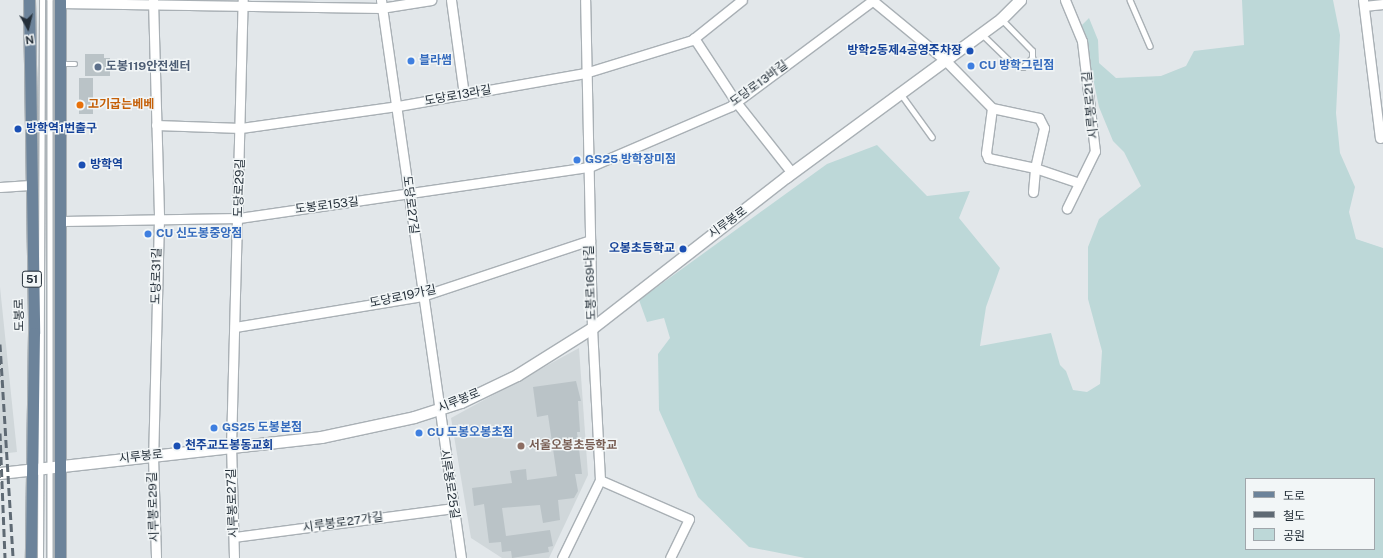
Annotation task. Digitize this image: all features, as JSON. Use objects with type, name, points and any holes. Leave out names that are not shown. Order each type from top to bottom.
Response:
[{"type":"main road","name":"도봉로","points":[[29,0],[28,64],[30,185],[46,468],[60,558]]},
{"type":"main road","name":"도봉로","points":[[31,558],[46,468],[63,221],[55,64],[57,1]]},
{"type":"street","points":[[57,1],[381,4],[431,0]]},
{"type":"street","points":[[451,0],[464,95]]},
{"type":"street","name":"도봉로169나길","points":[[562,558],[600,480],[592,328],[589,167],[585,73],[585,0]]},
{"type":"street","name":"도당로13라길","points":[[156,125],[241,128],[398,106],[585,73],[694,38],[742,0]]},
{"type":"street","points":[[873,0],[946,61],[992,108],[1042,121],[1044,128],[1035,168],[1033,192]]},
{"type":"street","name":"도당로13바길","points":[[589,167],[736,102],[873,0]]},
{"type":"street","name":"시루봉로","points":[[0,473],[321,437],[437,410],[517,375],[592,328],[792,173],[982,34],[1001,19],[1020,0]]},
{"type":"street","name":"시루봉로21길","points":[[1065,0],[1082,40],[1095,151],[1067,208]]},
{"type":"street","name":"도당로31길","points":[[153,2],[159,218],[153,456]]},
{"type":"street","name":"도당로29길","points":[[231,447],[239,218],[244,3]]},
{"type":"street","points":[[1380,138],[1364,3],[1383,4]]},
{"type":"street","name":"도당로27길","points":[[381,4],[398,106],[437,410]]},
{"type":"street","points":[[694,38],[736,102],[792,173]]},
{"type":"street","points":[[992,108],[986,153],[988,158],[1035,168],[1079,183]]},
{"type":"street","name":"도봉로153길","points":[[63,221],[159,218],[239,218],[409,196],[589,167]]},
{"type":"street","points":[[0,187],[30,185]]},
{"type":"street","name":"도당로19가길","points":[[235,327],[422,296],[590,240]]},
{"type":"street","name":"시루봉로25길","points":[[437,410],[461,558]]},
{"type":"street","name":"시루봉로27길","points":[[231,447],[234,558]]},
{"type":"street","name":"시루봉로29길","points":[[153,456],[156,558]]},
{"type":"street","points":[[600,480],[689,519],[670,558]]},
{"type":"street","name":"시루봉로27가길","points":[[234,537],[453,508]]},
{"type":"lane","points":[[42,0],[46,468],[50,558]]},
{"type":"lane","points":[[1130,0],[1150,46]]},
{"type":"lane","points":[[982,34],[1012,64],[1023,67],[1032,58],[1032,51],[1001,19]]},
{"type":"lane","points":[[28,64],[75,64]]},
{"type":"lane","points":[[40,558],[46,468],[55,64]]},
{"type":"lane","points":[[901,94],[932,137]]},
{"type":"shaded area","points":[[0,287],[17,452],[0,454]]},
{"type":"shaded area","name":"서울오봉초등학교","points":[[579,348],[588,475],[549,558],[502,558],[471,538],[451,418]]},
{"type":"green space","points":[[1242,0],[1333,0],[1340,35],[1336,113],[1340,153],[1355,187],[1349,212],[1356,239],[1383,248],[1383,558],[805,558],[749,547],[698,497],[659,410],[658,354],[670,338],[664,318],[647,322],[639,300],[827,164],[877,145],[927,196],[970,191],[959,218],[1000,268],[986,307],[980,346],[1051,333],[1060,365],[1066,371],[1073,390],[1087,392],[1100,384],[1102,351],[1088,299],[1088,247],[1099,219],[1141,186],[1124,152],[1113,141],[1099,107],[1082,25],[1089,18],[1098,40],[1099,63],[1116,78],[1161,76],[1186,66],[1194,51],[1244,45]]},
{"type":"building","name":"도봉119안전센터","points":[[85,54],[104,54],[104,58],[110,58],[110,76],[85,76]]},
{"type":"building","points":[[79,78],[93,78],[93,114],[79,114]]},
{"type":"building","points":[[576,381],[581,401],[578,401],[580,432],[577,432],[582,474],[575,474],[578,491],[574,498],[558,500],[560,520],[543,523],[540,505],[502,508],[506,536],[550,530],[553,546],[548,547],[549,552],[512,558],[511,551],[502,552],[501,542],[489,543],[484,504],[474,506],[472,488],[512,483],[510,471],[526,469],[527,480],[557,476],[548,415],[537,417],[533,387]]},
{"type":"railway","points":[[0,344],[13,558]]},
{"type":"railway","points":[[0,433],[5,558]]},
{"type":"place","name":"방학2동제4공영주차장","points":[[970,51]]},
{"type":"place","name":"블라썸","points":[[411,61]]},
{"type":"place","name":"CU 방학그린점","points":[[971,66]]},
{"type":"place","name":"도봉119안전센터","points":[[98,67]]},
{"type":"place","name":"고기굽는베베","points":[[80,105]]},
{"type":"place","name":"방학역1번출구","points":[[18,129]]},
{"type":"place","name":"GS25 방학장미점","points":[[577,160]]},
{"type":"place","name":"방학역","points":[[82,165]]},
{"type":"place","name":"CU 신도봉중앙점","points":[[148,234]]},
{"type":"place","name":"오봉초등학교","points":[[683,249]]},
{"type":"place","name":"GS25 도봉본점","points":[[214,428]]},
{"type":"place","name":"CU 도봉오봉초점","points":[[419,433]]},
{"type":"place","name":"천주교도봉동교회","points":[[177,446]]},
{"type":"place","name":"서울오봉초등학교","points":[[521,446]]}]
